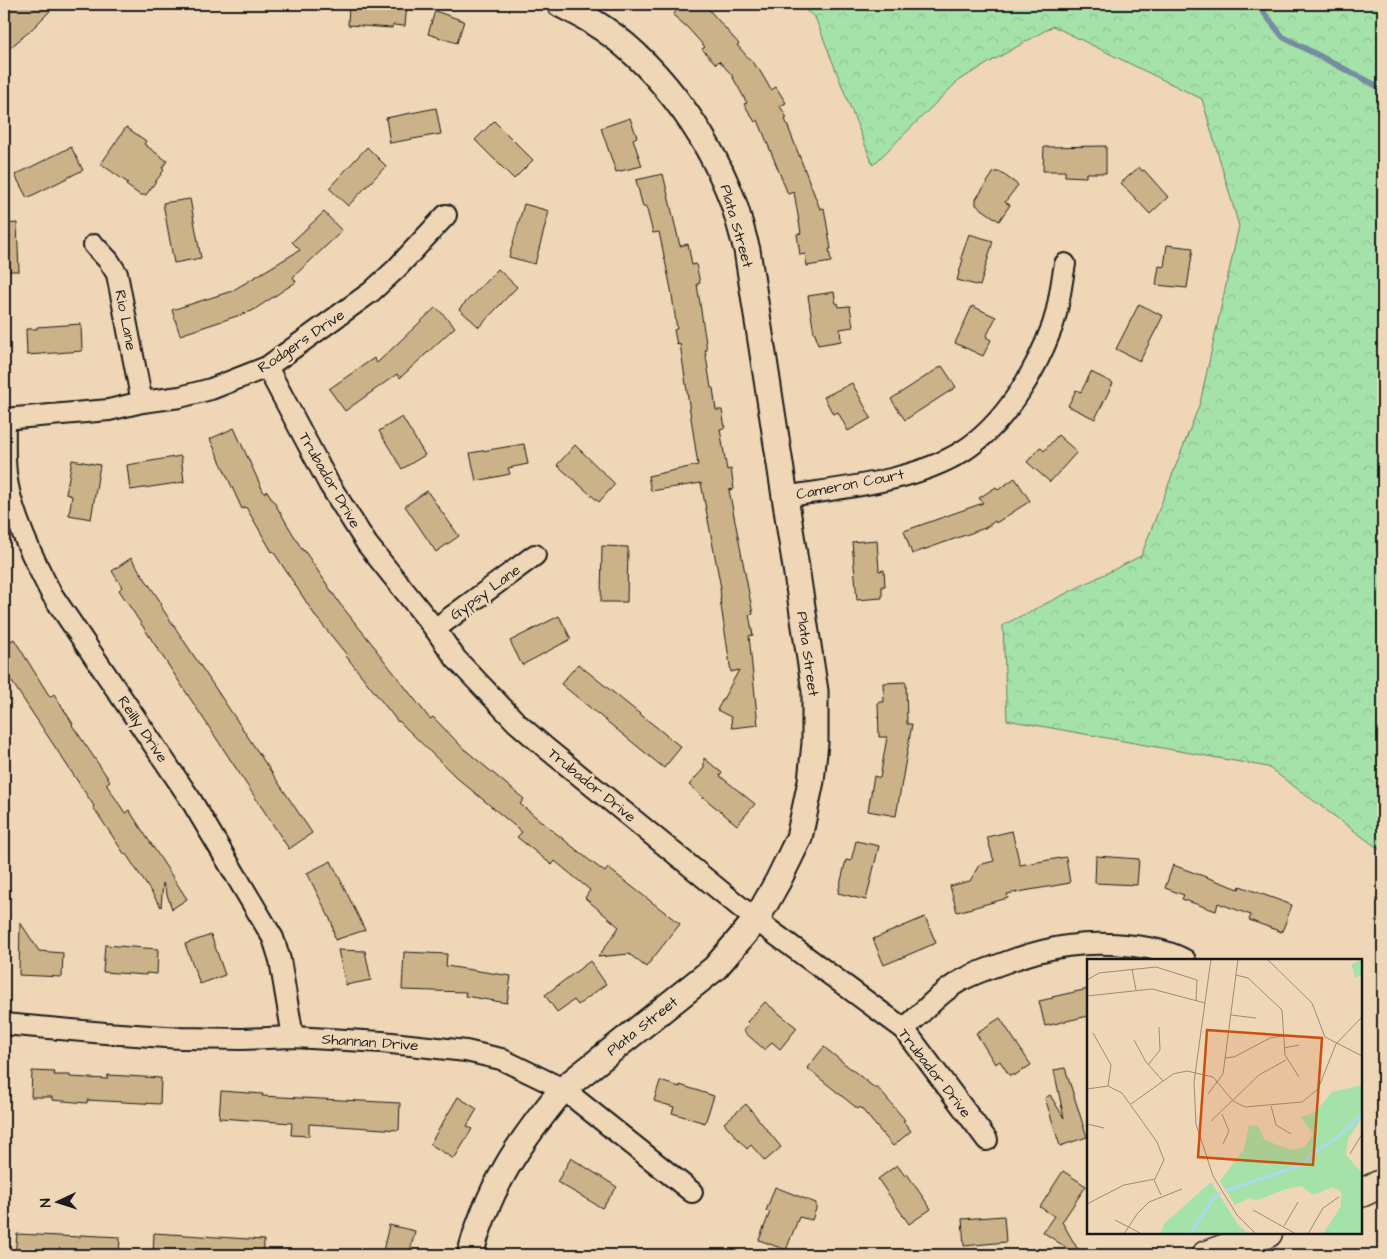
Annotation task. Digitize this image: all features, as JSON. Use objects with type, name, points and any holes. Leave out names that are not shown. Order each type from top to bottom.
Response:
[{"type":"main road","points":[[1362,1194],[1383,1183]]},
{"type":"main road","points":[[1206,1255],[1265,1234]]},
{"type":"street","name":"Plata Street","points":[[470,1255],[487,1205],[511,1158],[563,1089],[714,968],[756,920],[799,838],[811,781],[815,743],[815,691],[747,250],[732,200],[716,163],[690,117],[654,74],[628,48],[594,22],[560,4]]},
{"type":"street","name":"Rodgers Drive","points":[[4,419],[109,410],[142,402],[180,397],[211,389],[267,367],[371,292],[396,269],[446,215]]},
{"type":"street","name":"Rio Lane","points":[[94,245],[109,261],[117,274],[142,402]]},
{"type":"street","name":"Cameron Court","points":[[784,497],[897,478],[939,463],[963,451],[1006,412],[1028,379],[1052,326],[1065,264]]},
{"type":"street","name":"Trubador Drive","points":[[267,367],[329,484],[367,544],[456,659],[517,723],[756,920],[904,1029],[987,1140]]},
{"type":"street","name":"Reilly Drive","points":[[4,419],[6,474],[21,528],[35,563],[51,593],[191,800],[273,938],[280,960],[293,1037]]},
{"type":"street","name":"Gypsy Lane","points":[[434,629],[535,556]]},
{"type":"street","points":[[904,1029],[961,980],[1018,957],[1052,947],[1083,943],[1105,943],[1153,948],[1174,954],[1182,959]]},
{"type":"street","name":"Shannan Drive","points":[[4,1024],[181,1038],[242,1039],[293,1037],[382,1042],[466,1051],[501,1059],[563,1089],[692,1192]]},
{"type":"green space","points":[[797,4],[1383,4],[1383,852],[1268,767],[1007,720],[1003,625],[1141,556],[1200,403],[1239,226],[1202,99],[1053,26],[959,80],[873,165],[815,17]]},
{"type":"building","points":[[14,4],[57,4],[4,53],[4,14]]},
{"type":"building","points":[[349,4],[407,4],[405,26],[393,25],[392,28],[348,25]]},
{"type":"building","points":[[682,4],[704,4],[739,44],[737,45],[760,71],[771,90],[776,87],[786,103],[780,106],[787,118],[785,119],[820,209],[824,208],[831,249],[829,249],[831,262],[807,266],[805,254],[800,255],[797,234],[801,233],[794,192],[788,194],[758,120],[755,122],[744,104],[747,103],[731,74],[719,61],[716,64],[702,49],[705,47],[673,15]]},
{"type":"building","points":[[435,11],[464,21],[457,43],[428,34]]},
{"type":"building","points":[[436,108],[441,134],[390,143],[386,118]]},
{"type":"building","points":[[630,118],[637,137],[633,139],[642,166],[616,172],[601,128]]},
{"type":"building","points":[[494,121],[533,160],[514,179],[475,140]]},
{"type":"building","points":[[126,127],[146,141],[144,144],[167,161],[162,168],[164,170],[146,195],[140,195],[126,185],[128,183],[101,164]]},
{"type":"building","points":[[1106,146],[1106,173],[1086,173],[1086,177],[1065,176],[1065,171],[1043,171],[1044,147]]},
{"type":"building","points":[[71,147],[83,170],[27,198],[15,175]]},
{"type":"building","points":[[367,147],[386,166],[348,206],[329,188]]},
{"type":"building","points":[[1139,167],[1142,171],[1144,170],[1168,197],[1150,214],[1121,183]]},
{"type":"building","points":[[994,172],[1000,172],[1018,185],[1005,202],[1010,205],[999,221],[976,205],[976,199]]},
{"type":"building","points":[[663,174],[680,246],[688,244],[692,265],[696,264],[700,283],[697,284],[711,388],[713,388],[716,410],[722,410],[725,428],[720,429],[727,470],[731,469],[734,489],[729,490],[753,614],[749,615],[753,635],[749,636],[758,725],[732,728],[731,717],[717,710],[739,670],[731,672],[720,599],[721,588],[701,483],[651,491],[648,476],[698,465],[680,344],[677,345],[674,330],[677,329],[671,289],[659,232],[653,233],[646,206],[643,207],[636,180]]},
{"type":"building","points":[[190,199],[201,258],[174,263],[163,203]]},
{"type":"building","points":[[524,204],[549,211],[535,264],[509,257]]},
{"type":"building","points":[[324,212],[342,231],[293,277],[296,282],[252,311],[180,335],[172,310],[232,291],[300,250],[292,242]]},
{"type":"building","points":[[17,223],[19,271],[4,271],[4,224]]},
{"type":"building","points":[[969,234],[993,241],[980,286],[957,280],[963,259],[961,258]]},
{"type":"building","points":[[1167,245],[1193,248],[1187,288],[1156,285],[1159,266],[1164,267]]},
{"type":"building","points":[[498,269],[517,287],[479,327],[459,309]]},
{"type":"building","points":[[834,292],[836,304],[838,303],[839,307],[850,306],[853,327],[840,329],[841,341],[818,345],[814,333],[808,296]]},
{"type":"building","points":[[1139,304],[1163,316],[1140,361],[1116,349]]},
{"type":"building","points":[[972,306],[996,317],[986,337],[991,340],[983,356],[955,343]]},
{"type":"building","points":[[436,307],[455,327],[400,378],[397,374],[345,411],[329,389],[374,358],[377,363]]},
{"type":"building","points":[[81,324],[82,351],[27,355],[26,329]]},
{"type":"building","points":[[942,366],[956,387],[905,420],[891,399]]},
{"type":"building","points":[[1091,372],[1113,383],[1095,419],[1068,406],[1076,390],[1081,392]]},
{"type":"building","points":[[852,383],[871,418],[848,431],[838,412],[833,414],[824,397]]},
{"type":"building","points":[[402,417],[425,455],[402,469],[379,431]]},
{"type":"building","points":[[234,428],[264,493],[267,491],[303,551],[340,604],[430,719],[433,717],[463,748],[524,799],[520,804],[605,872],[608,868],[680,924],[646,967],[629,954],[598,957],[619,927],[585,898],[590,890],[555,861],[552,865],[517,837],[522,832],[457,778],[398,722],[316,617],[272,552],[246,507],[242,509],[210,439]]},
{"type":"building","points":[[1058,435],[1077,452],[1050,482],[1027,462],[1040,447],[1044,451]]},
{"type":"building","points":[[524,444],[528,464],[508,468],[510,474],[476,481],[470,453]]},
{"type":"building","points":[[575,445],[615,484],[599,502],[557,465]]},
{"type":"building","points":[[181,456],[184,482],[130,490],[127,465]]},
{"type":"building","points":[[72,460],[100,465],[91,519],[69,515],[72,496],[66,494]]},
{"type":"building","points":[[1015,478],[1030,501],[985,528],[912,554],[904,531],[983,503],[979,498],[996,487],[998,490]]},
{"type":"building","points":[[427,491],[459,536],[436,552],[405,506]]},
{"type":"building","points":[[877,540],[879,571],[884,570],[885,586],[882,586],[882,598],[857,600],[852,542]]},
{"type":"building","points":[[602,546],[628,547],[627,602],[601,602]]},
{"type":"building","points":[[131,558],[162,604],[160,605],[312,833],[289,849],[119,590],[122,587],[112,571]]},
{"type":"building","points":[[559,616],[571,639],[522,665],[510,641]]},
{"type":"building","points":[[14,639],[50,697],[54,694],[72,725],[110,781],[106,784],[125,813],[129,810],[187,899],[172,909],[163,883],[161,907],[12,682],[10,683],[4,674],[4,645]]},
{"type":"building","points":[[578,664],[681,747],[664,768],[561,684]]},
{"type":"building","points":[[906,682],[907,724],[912,724],[896,816],[868,811],[874,776],[880,778],[887,737],[879,737],[878,702],[884,702],[883,683]]},
{"type":"building","points":[[704,758],[722,773],[720,776],[755,804],[737,825],[689,785],[704,768]]},
{"type":"building","points":[[1012,831],[1020,865],[1066,857],[1070,883],[1007,894],[1008,898],[957,912],[950,886],[970,881],[979,865],[994,861],[987,837]]},
{"type":"building","points":[[856,841],[879,846],[866,900],[838,893],[846,860],[851,861]]},
{"type":"building","points":[[1096,856],[1139,859],[1137,885],[1095,883]]},
{"type":"building","points":[[331,861],[365,930],[335,940],[332,923],[307,873]]},
{"type":"building","points":[[1173,865],[1239,889],[1240,886],[1292,905],[1282,932],[1249,920],[1251,915],[1218,903],[1216,911],[1182,899],[1184,895],[1165,888]]},
{"type":"building","points":[[925,917],[936,943],[884,965],[873,939]]},
{"type":"building","points":[[20,922],[39,951],[63,953],[62,977],[19,975]]},
{"type":"building","points":[[211,935],[225,975],[200,984],[185,944]]},
{"type":"building","points":[[105,945],[158,949],[157,974],[103,972]]},
{"type":"building","points":[[338,950],[365,951],[371,980],[346,985]]},
{"type":"building","points":[[404,952],[447,954],[446,966],[511,976],[507,1003],[465,996],[466,992],[402,990]]},
{"type":"building","points":[[590,961],[606,984],[578,1005],[574,1000],[557,1012],[545,995]]},
{"type":"building","points":[[1087,989],[1087,1016],[1045,1026],[1039,1001]]},
{"type":"building","points":[[765,1002],[797,1028],[780,1049],[772,1042],[765,1050],[743,1031],[749,1024],[747,1022]]},
{"type":"building","points":[[1000,1018],[1031,1065],[1015,1075],[1009,1075],[1000,1061],[995,1064],[976,1033]]},
{"type":"building","points":[[824,1047],[876,1089],[877,1087],[905,1120],[903,1121],[911,1131],[893,1146],[860,1107],[858,1109],[807,1068]]},
{"type":"building","points":[[1065,1068],[1087,1137],[1060,1146],[1045,1098],[1050,1095],[1064,1118],[1054,1070]]},
{"type":"building","points":[[32,1071],[55,1072],[54,1075],[70,1075],[70,1077],[107,1079],[108,1075],[161,1078],[160,1104],[87,1100],[87,1103],[52,1100],[52,1097],[31,1097]]},
{"type":"building","points":[[660,1081],[714,1096],[705,1123],[672,1113],[674,1107],[654,1101]]},
{"type":"building","points":[[221,1091],[263,1094],[262,1096],[400,1103],[399,1130],[309,1124],[309,1136],[291,1135],[292,1123],[219,1118]]},
{"type":"building","points":[[458,1097],[477,1109],[467,1126],[472,1129],[454,1159],[430,1144]]},
{"type":"building","points":[[746,1104],[781,1147],[765,1161],[751,1145],[747,1149],[724,1123]]},
{"type":"building","points":[[571,1158],[617,1187],[602,1208],[557,1182]]},
{"type":"building","points":[[897,1165],[905,1176],[907,1174],[931,1209],[909,1224],[878,1179]]},
{"type":"building","points":[[1063,1171],[1086,1186],[1062,1222],[1081,1255],[1077,1255],[1043,1232],[1054,1216],[1040,1207]]},
{"type":"building","points":[[775,1187],[816,1203],[812,1220],[799,1217],[786,1250],[759,1240],[770,1212],[766,1211]]},
{"type":"building","points":[[1004,1216],[1006,1242],[964,1246],[962,1219]]},
{"type":"building","points":[[389,1225],[415,1231],[409,1255],[382,1255]]},
{"type":"building","points":[[154,1233],[264,1240],[263,1255],[153,1255]]},
{"type":"building","points":[[17,1234],[120,1237],[119,1255],[15,1255]]},
{"type":"waterway","points":[[1257,4],[1283,37],[1383,89]]}]
